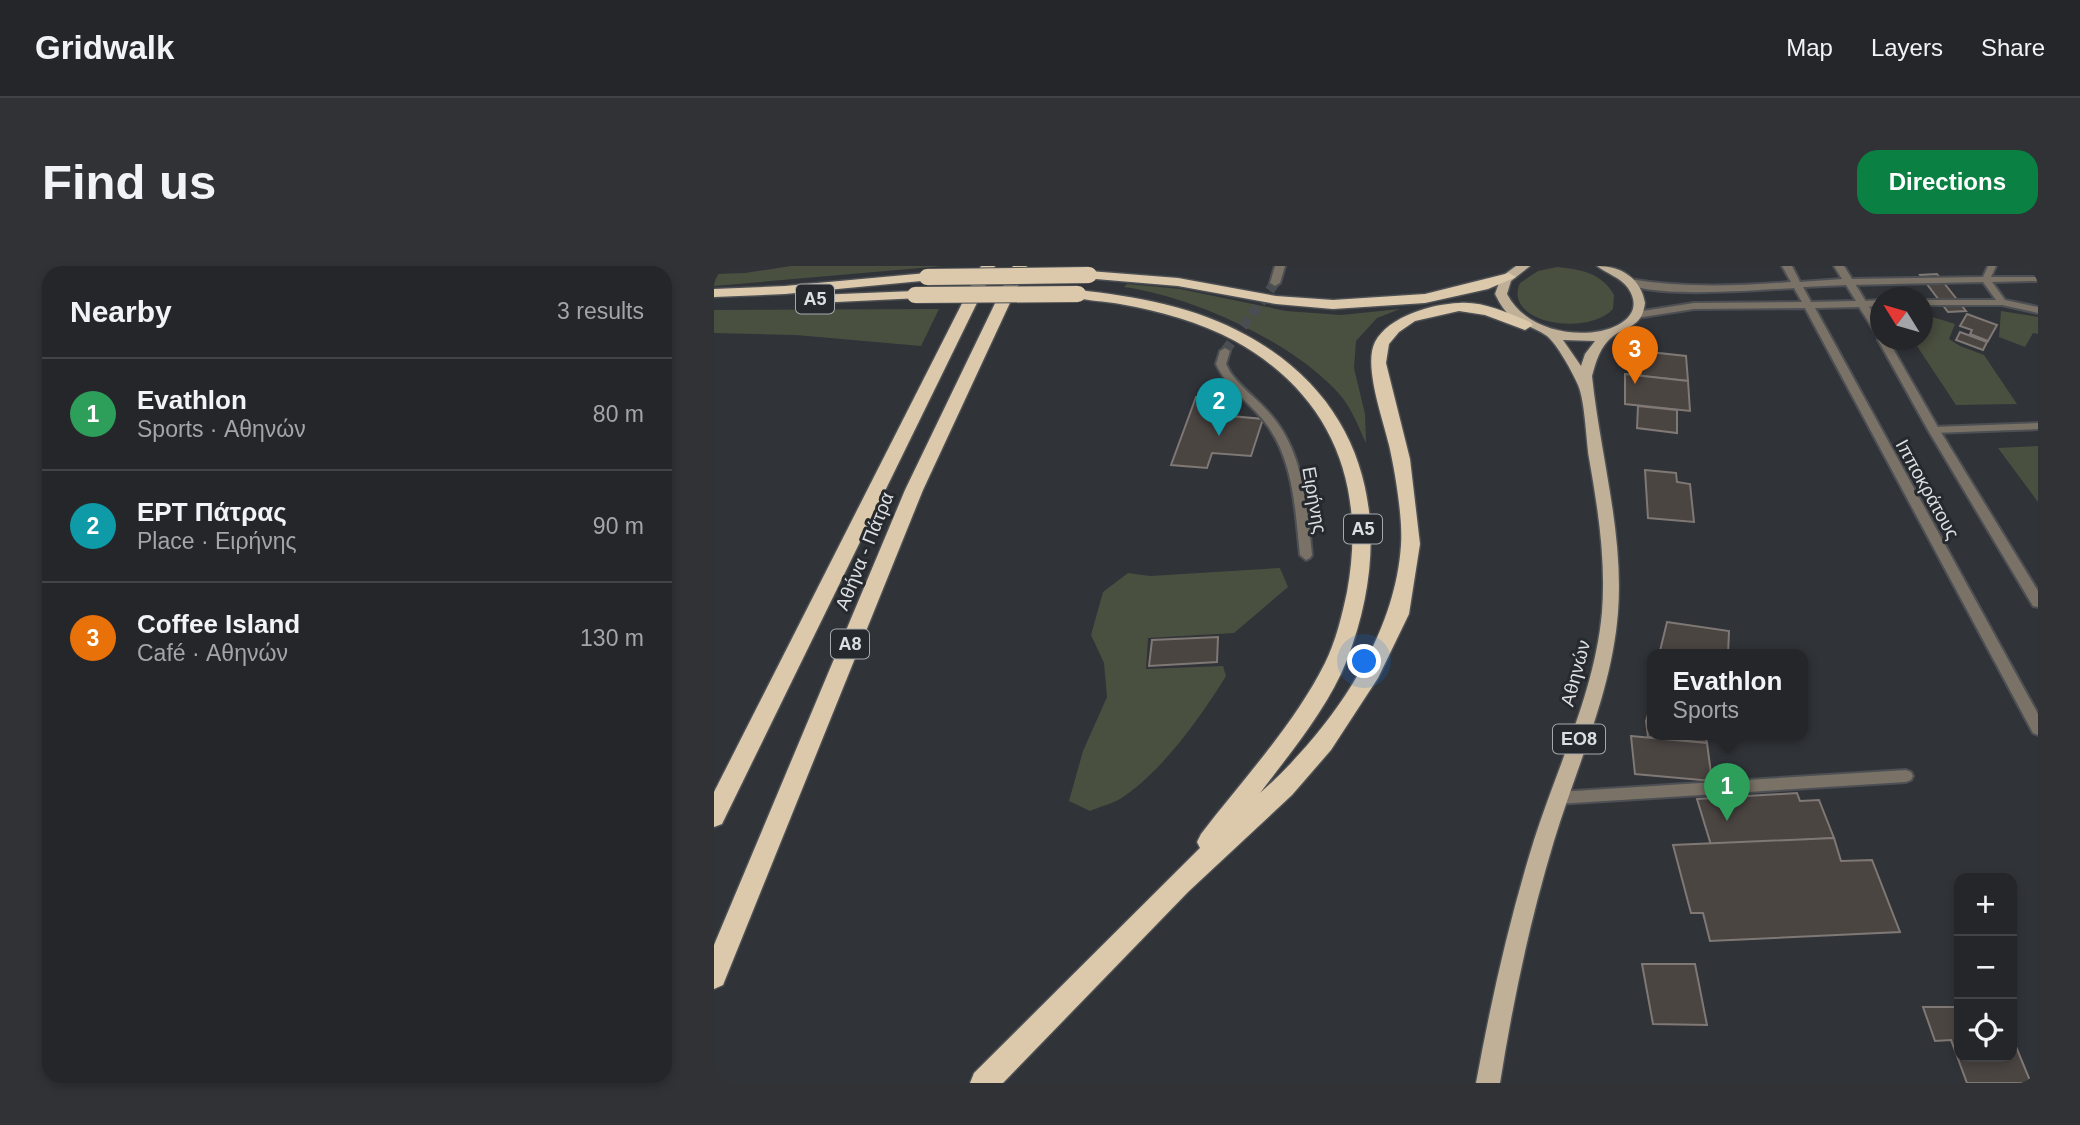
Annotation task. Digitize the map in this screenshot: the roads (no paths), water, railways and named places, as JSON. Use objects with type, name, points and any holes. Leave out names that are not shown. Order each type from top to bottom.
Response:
[{"type":"highway","name":"Αθήνα - Πάτρα","points":[[714,816],[988,266]]},
{"type":"highway","name":"Αθήνα - Πάτρα","points":[[714,976],[914,489],[1020,266]]},
{"type":"highway","points":[[714,293],[785,290],[927,277],[1089,275],[1157,279],[1276,300],[1330,304],[1393,301],[1437,295],[1509,277]]},
{"type":"highway","name":"Α5","points":[[714,302],[915,295],[1077,294],[1121,299],[1181,313],[1241,338],[1265,352],[1313,396],[1350,456],[1359,482],[1364,543],[1353,615],[1336,662],[1302,718],[1179,883],[984,1083]]},
{"type":"highway","points":[[1179,883],[1284,787],[1323,743],[1371,672],[1399,614],[1411,544],[1401,458],[1378,363],[1382,344],[1394,329],[1410,318],[1459,307],[1488,311],[1525,325]]},
{"type":"main road","points":[[1524,266],[1509,277],[1504,286],[1506,306],[1525,325]]},
{"type":"main road","points":[[1603,266],[1629,282],[1639,298],[1636,315]]},
{"type":"main road","name":"Αθηνών","points":[[1525,325],[1553,336],[1581,339],[1620,330],[1636,315]]},
{"type":"main road","name":"Αθηνών","points":[[1488,1083],[1517,939],[1598,673],[1610,611],[1611,569],[1605,512],[1586,389],[1587,365],[1591,354],[1607,335]]},
{"type":"main road","name":"Αθηνών","points":[[1553,336],[1576,366],[1586,389]]},
{"type":"street","points":[[1275,283],[1280,266]]},
{"type":"street","name":"Ιπποκράτους","points":[[1787,266],[2038,728]]},
{"type":"street","name":"Ιπποκράτους","points":[[1839,266],[1870,316]]},
{"type":"street","points":[[1629,282],[1666,288],[1704,289],[1849,282]]},
{"type":"street","points":[[1636,315],[1694,306],[1863,304]]},
{"type":"street","name":"Ιπποκράτους","points":[[1889,350],[1934,430],[2038,601]]},
{"type":"street","name":"Ειρήνης","points":[[1226,351],[1221,364],[1226,376],[1274,426],[1289,457],[1299,492],[1306,555]]},
{"type":"lane","points":[[1986,280],[1993,266]]},
{"type":"lane","points":[[1849,282],[2038,279]]},
{"type":"lane","points":[[1986,280],[2002,302]]},
{"type":"lane","points":[[1933,303],[2002,302],[2038,310]]},
{"type":"lane","points":[[1863,304],[1870,304]]},
{"type":"lane","points":[[1934,430],[2038,426]]},
{"type":"lane","points":[[1558,798],[1906,776]]},
{"type":"tunnel","points":[[1225,351],[1275,283]]},
{"type":"place","name":"Coffee Island","points":[[1635,384]]},
{"type":"place","name":"ΕΡΤ Πάτρας","points":[[1219,436]]},
{"type":"place","name":"Evathlon","points":[[1727,821]]}]
